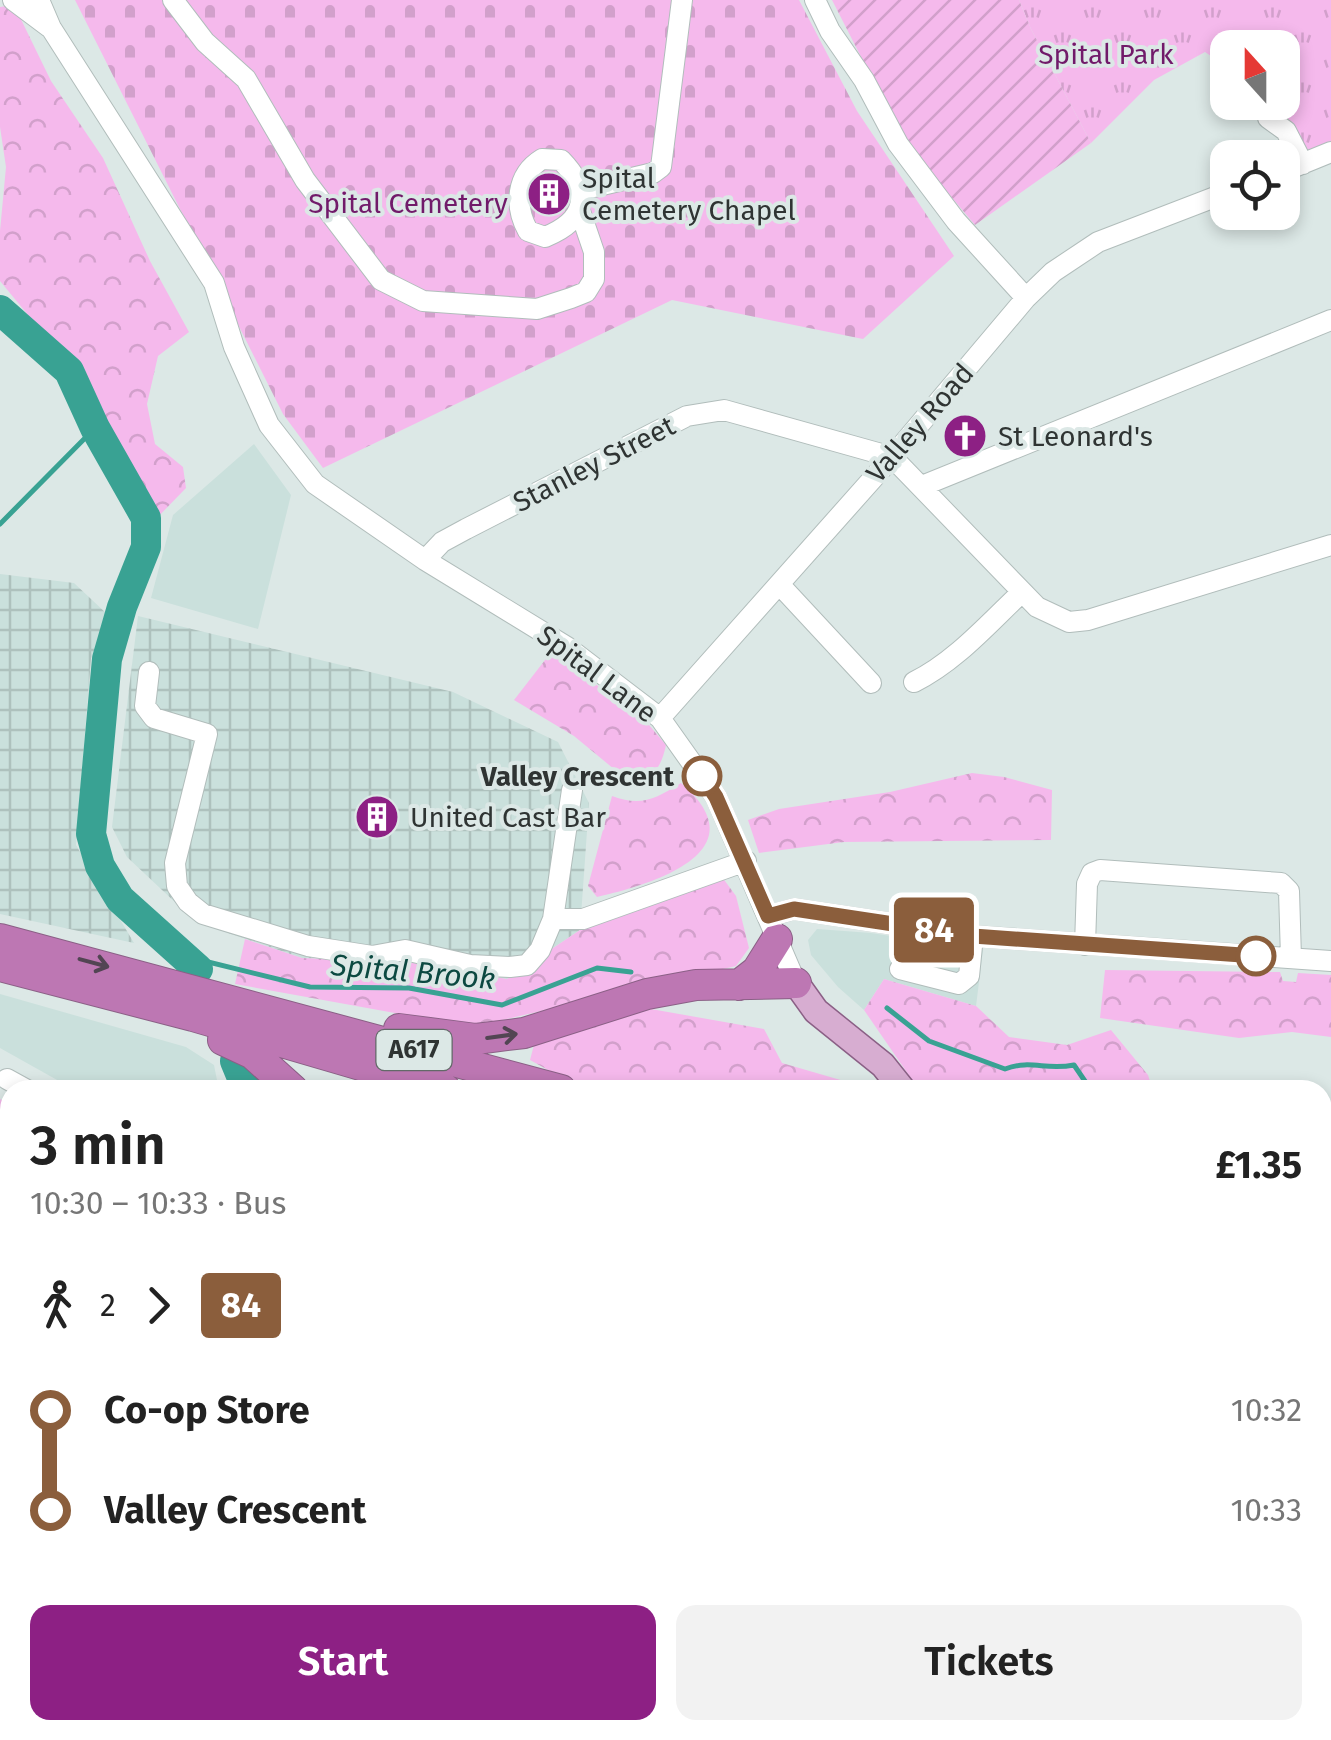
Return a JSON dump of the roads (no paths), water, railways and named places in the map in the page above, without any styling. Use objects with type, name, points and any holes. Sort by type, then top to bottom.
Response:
[{"type":"highway","points":[[738,984],[758,971],[773,927]]},
{"type":"highway","name":"A617","points":[[0,939],[524,1080]]},
{"type":"highway","name":"A617","points":[[0,966],[193,1016],[412,1080]]},
{"type":"highway","points":[[267,1010],[476,1040],[524,1033],[648,994],[696,985],[796,982]]},
{"type":"highway","points":[[193,1016],[220,1039],[253,1054],[282,1080]]},
{"type":"main road","points":[[796,982],[816,1011],[883,1065],[895,1080]]},
{"type":"street","name":"Spital Lane","points":[[13,0],[51,28]]},
{"type":"street","name":"Spital Lane","points":[[39,0],[51,28],[214,283],[234,347],[269,425],[315,484],[424,560],[567,647],[660,718],[716,797],[796,982]]},
{"type":"street","points":[[173,0],[205,42],[246,80],[305,180],[381,280],[423,301],[537,308],[586,292],[594,279],[594,252],[580,200],[662,167],[682,0]]},
{"type":"street","points":[[815,0],[898,144],[956,220],[1026,298]]},
{"type":"street","points":[[1271,120],[1286,131],[1303,164]]},
{"type":"street","points":[[1300,165],[1331,152]]},
{"type":"street","name":"Valley Road","points":[[660,718],[892,457],[1026,298],[1054,272],[1098,242],[1210,199]]},
{"type":"street","points":[[922,486],[1331,320]]},
{"type":"street","name":"Stanley Street","points":[[424,560],[442,542],[687,416],[724,410],[892,457]]},
{"type":"street","points":[[892,457],[1022,592],[1052,616],[1069,622],[1088,620],[1331,545]]},
{"type":"street","points":[[779,584],[872,683]]},
{"type":"street","points":[[914,682],[966,644],[1022,592]]},
{"type":"street","points":[[149,672],[146,706],[154,718],[207,734],[175,864],[176,886],[203,914],[308,946],[372,956],[405,950],[470,965],[527,964],[540,950],[553,920],[572,790]]},
{"type":"street","points":[[553,920],[583,919],[746,861]]},
{"type":"street","points":[[1085,945],[1087,884],[1092,874],[1100,870],[1281,883],[1289,891],[1291,958]]},
{"type":"street","points":[[773,927],[794,909],[973,936],[1331,961]]},
{"type":"street","points":[[900,969],[959,984],[970,976],[973,936]]},
{"type":"waterway","points":[[0,310],[69,371],[95,428],[146,518],[146,547],[107,659],[91,834],[100,866],[120,899],[198,969]]},
{"type":"waterway","points":[[0,524],[95,428]]},
{"type":"waterway","name":"Spital Brook","points":[[188,957],[310,987],[409,988],[502,1005],[597,968],[631,972]]},
{"type":"waterway","name":"Spital Brook","points":[[887,1008],[929,1041],[1005,1069],[1074,1065],[1084,1080]]},
{"type":"waterway","points":[[235,1061],[243,1080]]},
{"type":"place","name":"Spital Cemetery Chapel","points":[[549,194]]},
{"type":"place","name":"St Leonard's","points":[[965,436]]},
{"type":"place","name":"Valley Crescent","points":[[702,776]]},
{"type":"place","name":"United Cast Bar","points":[[377,817]]},
{"type":"park label","name":"Spital Park","points":[[1106,54]]},
{"type":"park label","name":"Spital Cemetery","points":[[408,203]]}]
